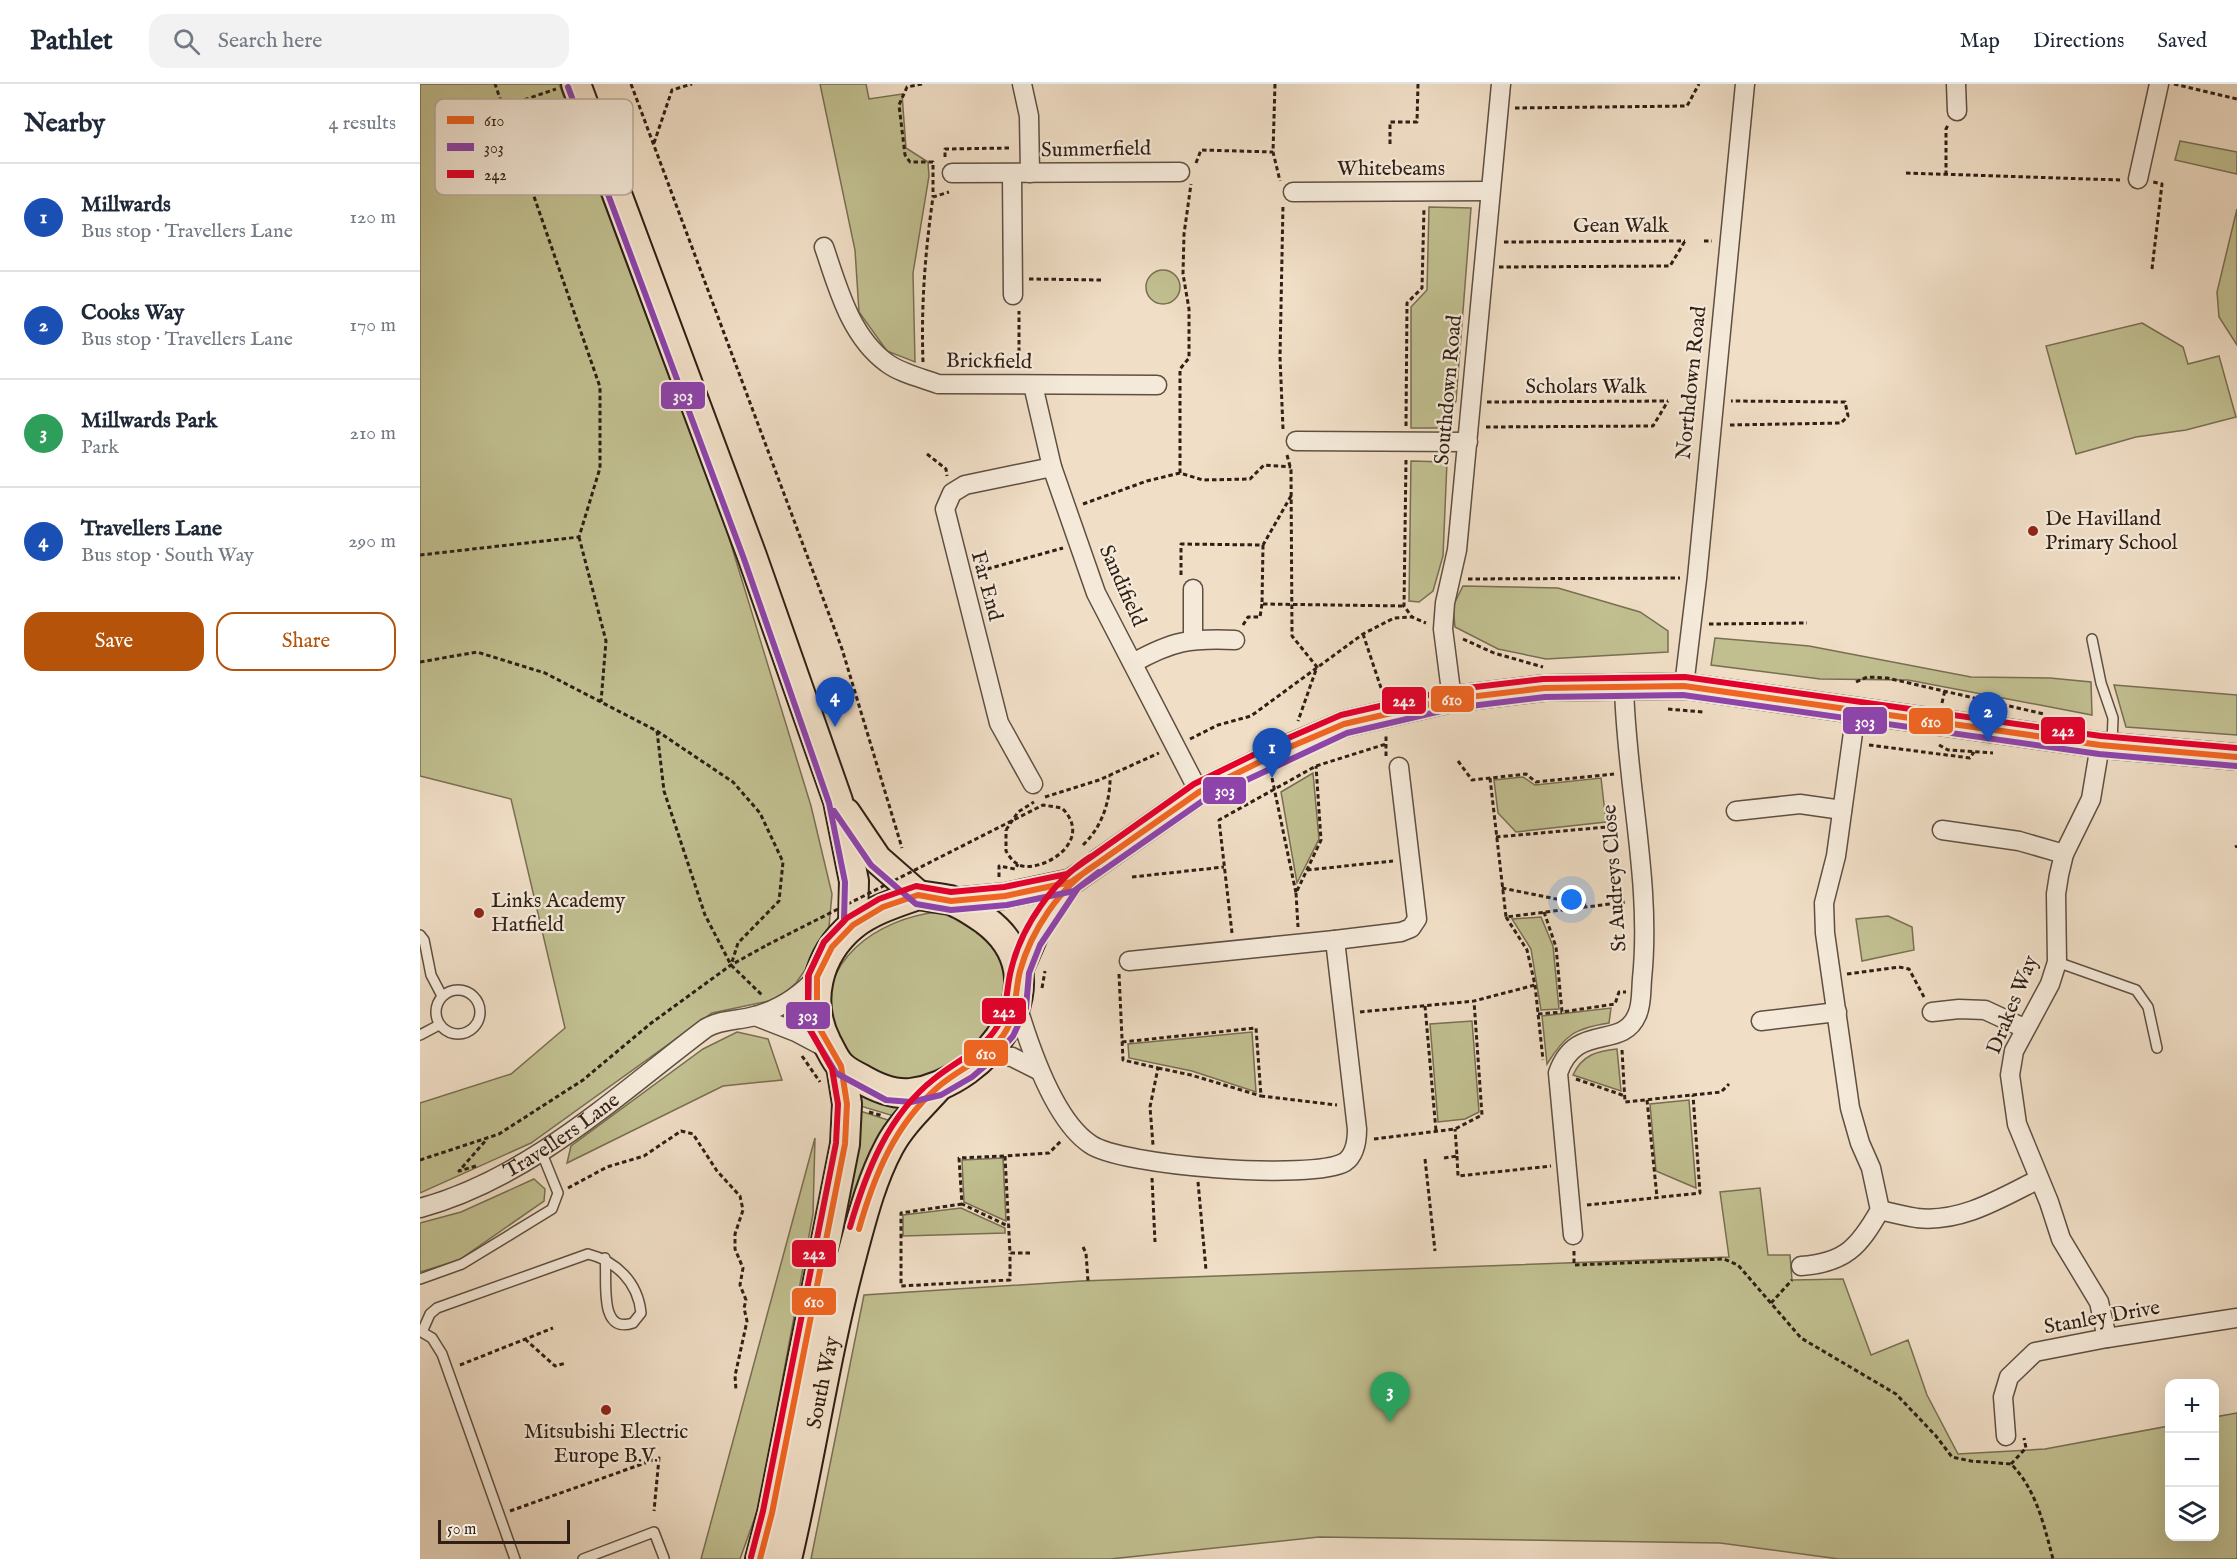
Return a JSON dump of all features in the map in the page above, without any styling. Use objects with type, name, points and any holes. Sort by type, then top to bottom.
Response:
[{"type":"main road","points":[[610,195],[752,556],[838,801],[854,881],[853,925]]},
{"type":"main road","points":[[838,801],[877,859],[924,883],[951,901],[974,912],[997,929],[1011,950],[1020,971],[1017,1005],[1006,1030],[986,1054],[968,1069],[938,1087],[910,1094],[889,1092],[870,1084],[836,1058],[817,1024],[817,977],[832,947],[853,925],[924,883]]},
{"type":"main road","name":"South Way","points":[[769,1558],[844,1144],[847,1104],[836,1058]]},
{"type":"main road","name":"South Way","points":[[769,1558],[803,1491],[838,1307],[864,1208],[890,1145],[900,1129],[938,1087]]},
{"type":"street","points":[[1021,173],[1030,148],[1029,116],[1022,84]]},
{"type":"street","name":"Southdown Road","points":[[1452,699],[1443,629],[1456,550],[1469,435],[1489,191],[1501,84]]},
{"type":"street","name":"Northdown Road","points":[[1684,686],[1697,578],[1745,84]]},
{"type":"street","points":[[1956,84],[1957,111]]},
{"type":"street","points":[[2138,179],[2159,84]]},
{"type":"street","name":"Summerfield","points":[[949,168],[1021,173],[1188,175]]},
{"type":"street","name":"Summerfield","points":[[1013,287],[1021,173]]},
{"type":"street","name":"Whitebeams","points":[[1285,193],[1489,191]]},
{"type":"street","name":"Brickfield","points":[[824,247],[839,292],[855,327],[872,349],[888,364],[923,379],[938,384],[1157,385]]},
{"type":"street","name":"Sandifield","points":[[1026,385],[1096,593],[1199,792]]},
{"type":"street","points":[[1290,442],[1406,442],[1469,435]]},
{"type":"street","points":[[952,493],[965,485],[1052,467]]},
{"type":"street","name":"Far End","points":[[952,493],[945,509],[960,576],[999,723],[1033,784]]},
{"type":"street","points":[[1193,589],[1193,638]]},
{"type":"street","points":[[1133,663],[1157,649],[1193,638],[1234,640]]},
{"type":"street","name":"St Audreys Close","points":[[1621,1033],[1630,1028],[1638,1013],[1644,964],[1643,899],[1624,686]]},
{"type":"street","points":[[1020,971],[1040,925],[1071,882],[1199,792],[1290,747],[1344,724],[1452,699],[1544,688],[1684,686],[2106,745],[2237,757]]},
{"type":"street","points":[[1797,1273],[1822,1265],[1853,1250],[1864,1239],[1880,1210],[1871,1168],[1860,1143],[1850,1108],[1833,976],[1825,933],[1824,903],[1836,856],[1856,711]]},
{"type":"street","name":"Drakes Way","points":[[2106,745],[2091,799],[2064,854],[2056,894],[2057,962],[2050,984],[2024,1028],[2014,1051],[2010,1075],[2012,1103],[2017,1125],[2061,1239],[2098,1302],[2107,1338]]},
{"type":"street","points":[[1129,961],[1335,940],[1401,932],[1411,928],[1417,919],[1399,767]]},
{"type":"street","points":[[1736,811],[1800,804],[1842,810]]},
{"type":"street","points":[[1942,830],[2019,841],[2064,854]]},
{"type":"street","points":[[951,901],[1005,896],[1071,882]]},
{"type":"street","points":[[1017,1005],[1038,1070],[1074,1129],[1090,1145],[1110,1154],[1197,1166],[1276,1172],[1338,1165],[1352,1154],[1357,1140],[1335,940]]},
{"type":"street","name":"Travellers Lane","points":[[420,1208],[475,1187],[541,1151],[597,1113],[719,1020],[755,1016],[790,1002],[802,994],[817,977]]},
{"type":"street","points":[[1932,1012],[1985,1010],[2024,1028]]},
{"type":"street","points":[[1761,1021],[1837,1012]]},
{"type":"street","name":"Travellers Lane","points":[[755,1016],[796,1032],[836,1058]]},
{"type":"street","points":[[1573,1234],[1558,1073],[1563,1059],[1574,1047],[1591,1038],[1621,1033]]},
{"type":"street","points":[[986,1054],[1012,1057],[1038,1070]]},
{"type":"street","points":[[1880,1210],[1917,1218],[1945,1217],[1978,1209],[2039,1179]]},
{"type":"street","name":"Stanley Drive","points":[[2006,1436],[2003,1397],[2009,1377],[2020,1364],[2035,1353],[2107,1338],[2237,1318]]},
{"type":"lane","points":[[2092,639],[2101,683],[2113,718],[2106,745]]},
{"type":"lane","points":[[420,936],[424,940],[431,975],[442,996]]},
{"type":"lane","points":[[2057,962],[2136,990],[2148,1007],[2157,1048]]},
{"type":"lane","points":[[456,990],[464,990],[476,999],[481,1013],[476,1027],[464,1034],[450,1034],[439,1025],[436,1010],[442,996],[456,990]]},
{"type":"lane","points":[[420,1035],[439,1025]]},
{"type":"lane","points":[[420,1279],[462,1264],[552,1209],[558,1192],[541,1151]]},
{"type":"lane","points":[[515,1559],[447,1370],[435,1343],[421,1331],[430,1314],[446,1304],[588,1254],[605,1258],[622,1271],[635,1292],[641,1313],[633,1323],[621,1325],[615,1322],[610,1315],[606,1298],[605,1258]]},
{"type":"lane","points":[[583,1559],[654,1532],[664,1558]]},
{"type":"path","points":[[495,84],[500,99]]},
{"type":"path","points":[[631,84],[842,649],[898,844],[907,856]]},
{"type":"path","points":[[653,143],[672,90],[692,84]]},
{"type":"path","points":[[922,84],[907,87],[899,105],[905,155],[910,162],[933,162],[933,197],[921,299],[923,379]]},
{"type":"path","points":[[1275,84],[1273,152],[1285,193],[1280,357],[1290,442],[1292,636],[1317,667]]},
{"type":"path","points":[[1390,144],[1390,122],[1417,122],[1418,84]]},
{"type":"path","points":[[1498,108],[1687,106],[1700,84]]},
{"type":"path","points":[[2173,84],[2237,99]]},
{"type":"path","points":[[527,99],[567,86]]},
{"type":"path","points":[[1946,175],[1946,129],[1957,111]]},
{"type":"path","points":[[949,168],[945,149],[1030,148]]},
{"type":"path","points":[[1180,472],[1180,369],[1189,358],[1189,309],[1183,274],[1188,175],[1201,150],[1273,152]]},
{"type":"path","points":[[1906,173],[2138,179],[2162,184],[2152,269]]},
{"type":"path","points":[[933,197],[946,192],[957,192]]},
{"type":"path","points":[[1412,617],[1404,606],[1407,303],[1422,288],[1425,192]]},
{"type":"path","points":[[533,195],[600,387],[600,468],[579,537],[606,641],[601,703]]},
{"type":"path","name":"Gean Walk","points":[[1483,267],[1670,266],[1685,241],[1485,242]]},
{"type":"path","points":[[1026,385],[1019,298],[1013,287],[1102,280]]},
{"type":"path","points":[[1710,426],[1841,423],[1848,416],[1845,402],[1713,400]]},
{"type":"path","name":"Scholars Walk","points":[[1469,435],[1653,426],[1668,401],[1472,402]]},
{"type":"path","points":[[927,454],[946,469],[952,493]]},
{"type":"path","points":[[1067,510],[1147,481],[1180,472],[1203,480],[1250,479],[1264,465],[1291,467]]},
{"type":"path","points":[[1234,640],[1248,617],[1260,617],[1263,545],[1292,494]]},
{"type":"path","points":[[420,555],[579,537]]},
{"type":"path","points":[[960,576],[1079,543]]},
{"type":"path","points":[[1193,589],[1181,580],[1181,544],[1263,545]]},
{"type":"path","points":[[1450,580],[1697,578]]},
{"type":"path","points":[[1262,604],[1404,606]]},
{"type":"path","points":[[420,1160],[499,1134],[583,1080],[650,1024],[731,965],[766,945],[1043,806],[1062,808],[1074,826],[1073,838],[1068,847],[1038,864],[1030,867],[1018,864],[1006,851],[1006,830],[1018,812],[1041,798],[1110,774],[1218,725],[1251,716],[1363,634],[1394,618],[1412,617],[1494,653],[1543,666]]},
{"type":"path","points":[[1692,624],[1806,623]]},
{"type":"path","points":[[420,662],[477,652],[545,673],[657,730],[733,782],[760,813],[783,862],[779,901],[738,943],[731,965]]},
{"type":"path","points":[[1290,747],[1317,667]]},
{"type":"path","points":[[1856,682],[1867,677],[1887,678],[2048,715]]},
{"type":"path","points":[[1942,705],[1945,690]]},
{"type":"path","points":[[657,730],[664,791],[705,915],[731,965]]},
{"type":"path","points":[[1234,950],[1219,820],[1277,790],[1316,766],[1386,744]]},
{"type":"path","points":[[1863,744],[1970,758],[1974,752]]},
{"type":"path","points":[[1458,761],[1472,780],[1526,774],[1536,782],[1630,772]]},
{"type":"path","points":[[1296,893],[1321,840],[1316,766]]},
{"type":"path","points":[[1076,852],[1090,839],[1103,816],[1110,792],[1110,774]]},
{"type":"path","points":[[1272,778],[1277,790],[1296,893],[1299,944]]},
{"type":"path","points":[[1490,778],[1506,917],[1527,950],[1535,985],[1544,1070],[1625,1096]]},
{"type":"path","points":[[1496,837],[1635,825]]},
{"type":"path","points":[[1307,870],[1410,859]]},
{"type":"path","points":[[914,861],[924,883]]},
{"type":"path","points":[[1001,883],[998,868],[1004,865],[1015,870],[1018,864]]},
{"type":"path","points":[[1132,877],[1224,867]]},
{"type":"path","points":[[1502,888],[1590,906]]},
{"type":"path","points":[[1506,917],[1643,899]]},
{"type":"path","points":[[1544,912],[1557,947],[1562,1012]]},
{"type":"path","points":[[1129,961],[1118,976],[1123,1060],[1191,1075],[1261,1096],[1329,1106],[1354,1103]]},
{"type":"path","points":[[1833,976],[1899,967],[1909,969],[1932,1012]]},
{"type":"path","points":[[1344,1014],[1474,1001],[1535,985]]},
{"type":"path","points":[[1538,1014],[1615,1004],[1619,992],[1640,993]]},
{"type":"path","points":[[1357,1140],[1455,1129],[1482,1115],[1474,1001]]},
{"type":"path","points":[[1425,1006],[1436,1131]]},
{"type":"path","points":[[1122,1041],[1256,1028],[1261,1096]]},
{"type":"path","points":[[1621,1033],[1625,1102],[1721,1092],[1729,1084]]},
{"type":"path","points":[[1155,1242],[1150,1107],[1158,1068]]},
{"type":"path","points":[[1570,1207],[1700,1193],[1693,1095]]},
{"type":"path","points":[[1647,1100],[1657,1197]]},
{"type":"path","points":[[962,1204],[959,1158],[1048,1153],[1074,1129]]},
{"type":"path","points":[[1455,1129],[1458,1176],[1566,1165]]},
{"type":"path","points":[[558,1192],[608,1167],[645,1156],[681,1131],[693,1134],[717,1171],[740,1196],[743,1210],[735,1233],[735,1249],[742,1268],[740,1285],[746,1300],[744,1308],[747,1321],[735,1376],[736,1390]]},
{"type":"path","points":[[1005,1156],[1010,1227],[1010,1280],[901,1286],[900,1213],[962,1204],[1010,1227]]},
{"type":"path","points":[[1444,1158],[1457,1156]]},
{"type":"path","points":[[1425,1159],[1435,1251]]},
{"type":"path","points":[[1197,1166],[1206,1270]]},
{"type":"path","points":[[1573,1234],[1574,1265],[1724,1259],[1738,1265],[1801,1338],[1896,1394],[1936,1436],[1952,1457],[2011,1464],[2026,1479],[2043,1523],[2053,1559]]},
{"type":"path","points":[[1083,1247],[1086,1253],[1088,1281]]},
{"type":"path","points":[[1010,1253],[1030,1253]]},
{"type":"path","points":[[1771,1303],[1797,1273]]},
{"type":"path","points":[[447,1370],[554,1328]]},
{"type":"path","points":[[525,1340],[555,1366],[566,1363]]},
{"type":"path","points":[[499,1515],[659,1458],[654,1511]]},
{"type":"shaded area","points":[[420,84],[559,84],[565,99],[435,99],[435,195],[601,195],[726,528],[811,806],[832,894],[828,937],[796,983],[778,999],[712,1013],[531,1143],[420,1193],[420,1103],[511,1074],[565,1028],[511,799],[420,776]]},
{"type":"shaded area","points":[[820,84],[866,84],[869,99],[902,94],[906,148],[928,162],[929,176],[913,273],[915,362],[887,351],[859,312],[855,250]]},
{"type":"shaded area","points":[[2180,141],[2237,152],[2237,174],[2175,160]]},
{"type":"shaded area","points":[[1429,207],[1471,208],[1456,401],[1442,428],[1411,428],[1411,307],[1427,290]]},
{"type":"shaded area","points":[[2237,209],[2237,345],[2219,317],[2217,292]]},
{"type":"shaded area","points":[[1163,270],[1175,275],[1180,287],[1175,299],[1163,304],[1151,299],[1146,287],[1151,275]]},
{"type":"shaded area","points":[[2142,323],[2183,347],[2188,364],[2219,356],[2236,417],[2186,430],[2136,437],[2076,454],[2046,346]]},
{"type":"shaded area","points":[[1411,461],[1447,462],[1443,556],[1433,591],[1419,602],[1409,601]]},
{"type":"shaded area","points":[[1463,586],[1558,588],[1640,612],[1668,631],[1668,652],[1546,659],[1498,649],[1455,627],[1453,606]]},
{"type":"shaded area","points":[[1715,638],[1809,646],[1971,677],[2050,678],[2091,682],[2092,715],[1908,680],[1820,679],[1711,665]]},
{"type":"shaded area","points":[[2114,685],[2237,695],[2237,735],[2126,727]]},
{"type":"shaded area","points":[[1313,773],[1319,839],[1297,883],[1281,792]]},
{"type":"shaded area","points":[[1523,777],[1535,785],[1601,778],[1606,822],[1516,832],[1498,813],[1494,780]]},
{"type":"shaded area","points":[[938,912],[960,918],[977,929],[988,941],[1002,966],[1004,992],[996,1018],[979,1042],[957,1061],[931,1074],[903,1079],[877,1073],[853,1060],[835,1036],[829,1006],[832,984],[841,964],[873,934],[894,923]]},
{"type":"shaded area","points":[[1888,916],[1912,927],[1914,950],[1862,961],[1856,919]]},
{"type":"shaded area","points":[[1541,917],[1553,946],[1559,1009],[1541,1010],[1531,949],[1512,919]]},
{"type":"shaded area","points":[[1611,1008],[1609,1023],[1588,1027],[1572,1034],[1547,1064],[1542,1016]]},
{"type":"shaded area","points":[[1472,1021],[1479,1112],[1465,1119],[1438,1122],[1430,1024]]},
{"type":"shaded area","points":[[737,1032],[768,1039],[782,1080],[723,1086],[567,1163],[571,1146],[703,1049]]},
{"type":"shaded area","points":[[1252,1032],[1256,1092],[1192,1071],[1129,1058],[1128,1044]]},
{"type":"shaded area","points":[[1617,1049],[1621,1091],[1573,1075],[1581,1063],[1591,1055]]},
{"type":"shaded area","points":[[857,1093],[870,1099],[906,1105],[897,1117],[857,1105]]},
{"type":"shaded area","points":[[1689,1100],[1696,1188],[1656,1171],[1650,1104]]},
{"type":"shaded area","points":[[857,1110],[894,1122],[838,1259],[838,1224]]},
{"type":"shaded area","points":[[815,1138],[813,1214],[759,1506],[740,1559],[701,1559]]},
{"type":"shaded area","points":[[1003,1158],[1006,1221],[964,1202],[962,1160]]},
{"type":"shaded area","points":[[534,1179],[545,1189],[544,1201],[459,1260],[420,1272],[420,1223],[461,1212]]},
{"type":"shaded area","points":[[1760,1188],[1768,1255],[1790,1255],[1792,1280],[1843,1279],[1871,1355],[1908,1340],[1927,1395],[1958,1454],[2045,1449],[2165,1427],[2165,1541],[2219,1541],[2219,1416],[2237,1413],[2237,1559],[1839,1559],[1720,1543],[1319,1537],[1110,1559],[811,1559],[864,1295],[1081,1281],[1729,1257],[1720,1192]]},
{"type":"shaded area","points":[[961,1208],[1005,1228],[1005,1233],[903,1236],[903,1215]]},
{"type":"transit line","name":"303","points":[[568,87],[572,99]]},
{"type":"transit line","name":"303","points":[[608,195],[744,559],[829,803],[845,882],[844,921],[824,942],[809,974],[808,1027],[836,1073],[886,1100],[911,1102],[941,1095],[972,1077],[992,1060],[1013,1036],[1026,1008],[1029,973],[1040,945],[1078,888],[1204,800],[1347,733],[1454,708],[1545,697],[1683,695],[2099,754],[2236,766]]},
{"type":"transit line","name":"242","points":[[751,1557],[763,1511],[836,1143],[838,1104],[832,1069],[808,1026],[808,976],[824,942],[847,918],[879,899],[916,886],[951,892],[1004,887],[1067,874],[1194,784],[1341,715],[1450,690],[1543,679],[1685,677],[2101,736],[2237,748]]},
{"type":"transit line","name":"610","points":[[760,1559],[772,1513],[845,1144],[847,1104],[841,1066],[817,1024],[817,977],[832,947],[853,925],[883,907],[918,895],[951,901],[1005,896],[1071,882],[1199,792],[1290,747],[1344,724],[1452,699],[1544,688],[1684,686],[2100,745],[2237,757]]},
{"type":"transit line","name":"303","points":[[834,811],[871,865],[916,904],[951,910],[1007,905],[1074,891],[1099,872]]},
{"type":"transit line","name":"242","points":[[850,1227],[871,1165],[891,1127],[918,1093],[984,1043],[997,1027],[1003,1014],[1009,977],[1022,938],[1040,906],[1051,892],[1076,867],[1090,857]]},
{"type":"transit line","name":"610","points":[[859,1229],[879,1171],[898,1134],[910,1117],[938,1087],[985,1054],[1001,1039],[1013,1015],[1020,971],[1039,926],[1048,911],[1070,885],[1095,865]]},
{"type":"place","name":"De Havilland Primary School","points":[[2033,531]]},
{"type":"place","name":"Travellers Lane","points":[[835,727]]},
{"type":"place","name":"Cooks Way","points":[[1988,742]]},
{"type":"place","name":"Millwards","points":[[1272,778]]},
{"type":"place","name":"Links Academy Hatfield","points":[[479,913]]},
{"type":"place","name":"Mitsubishi Electric Europe B.V.","points":[[606,1410]]},
{"type":"place","name":"Millwards Park","points":[[1390,1422]]}]
